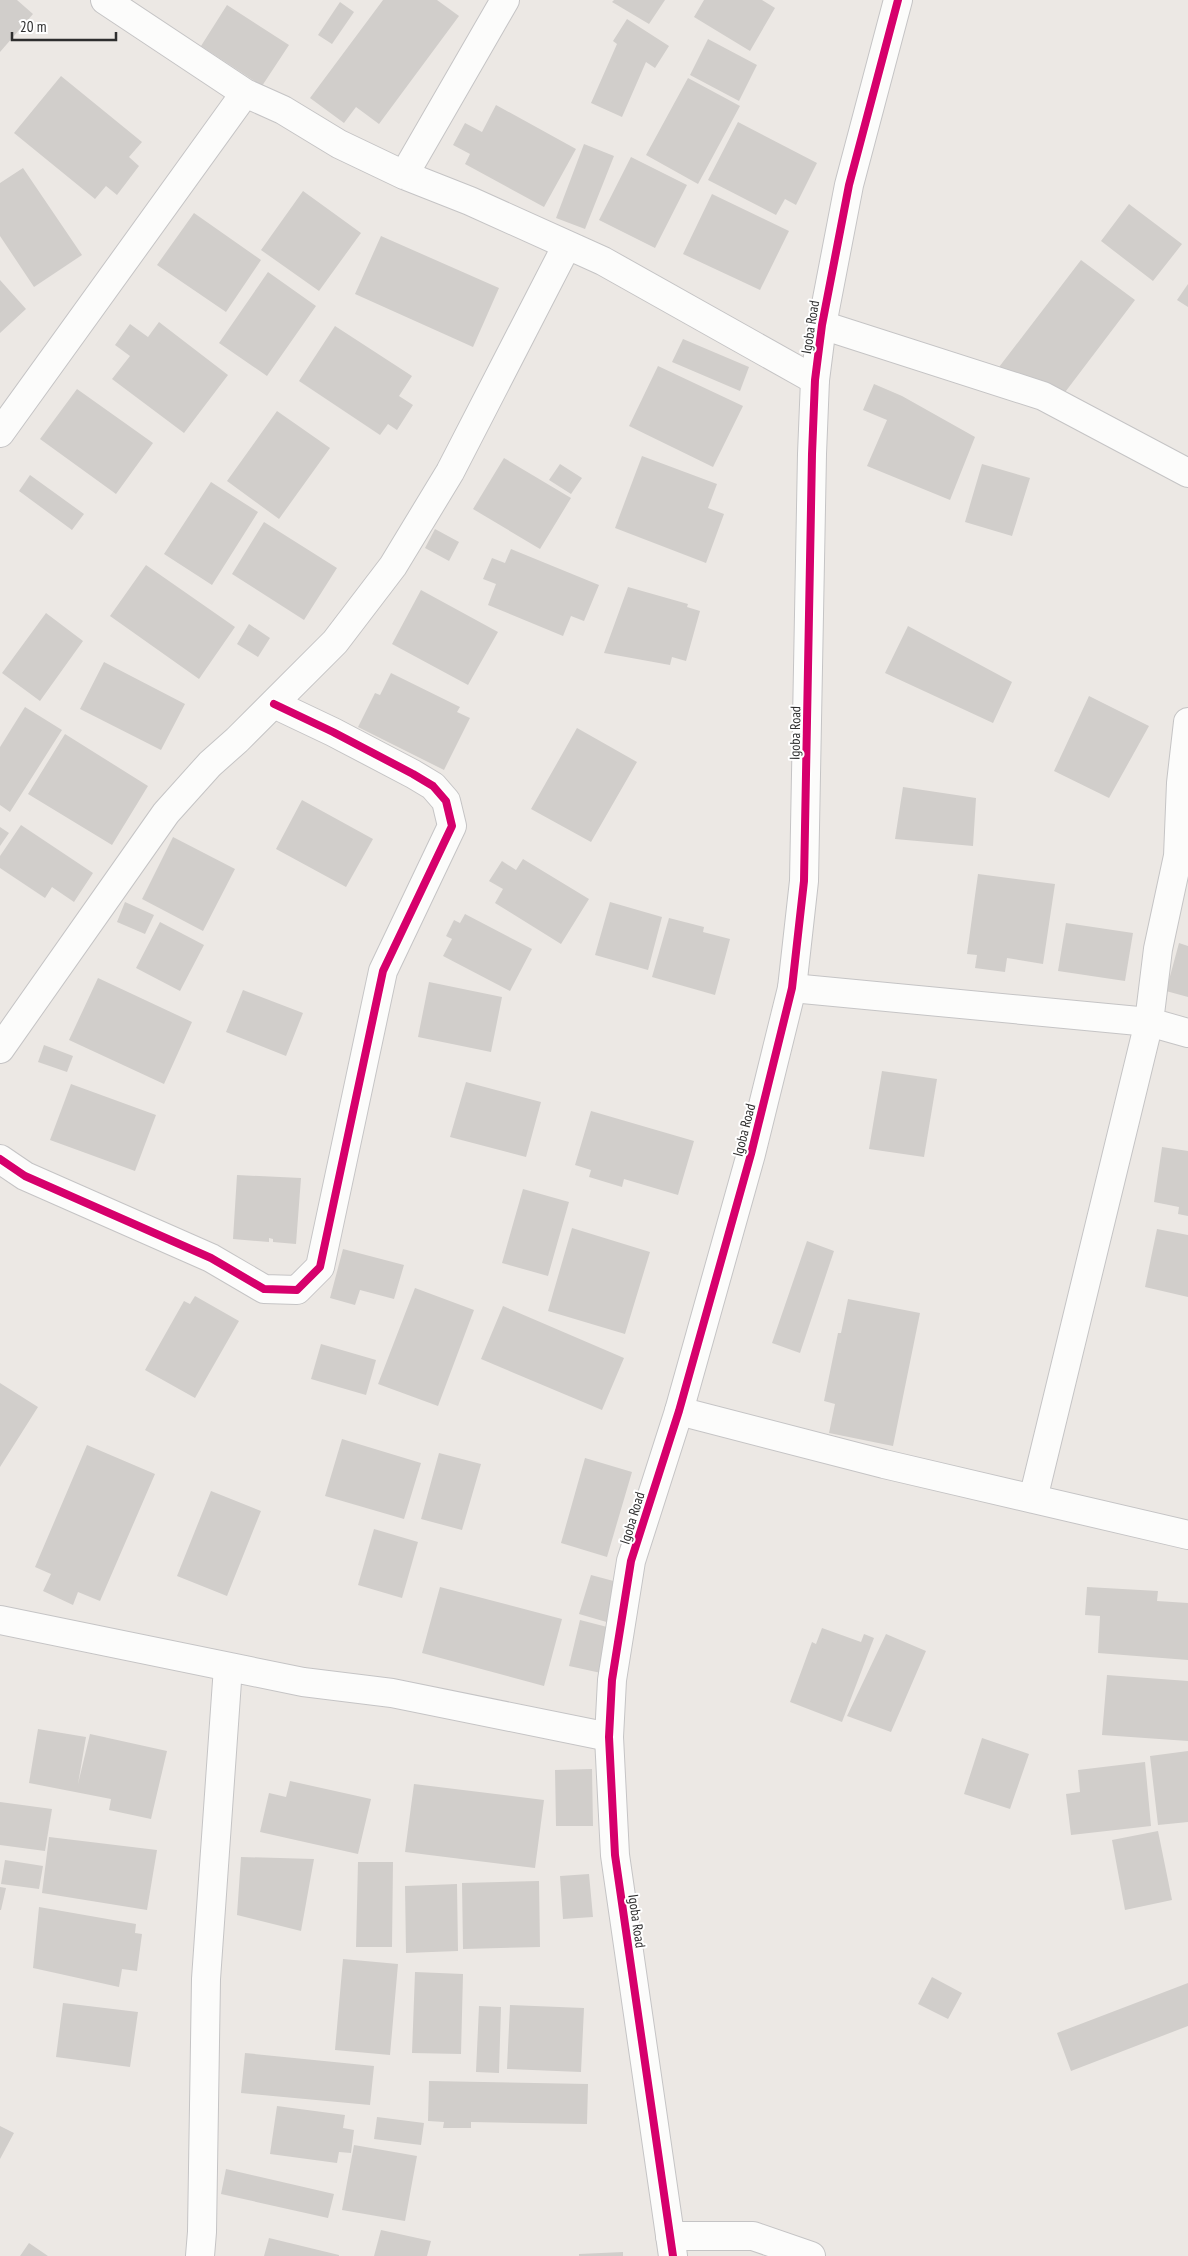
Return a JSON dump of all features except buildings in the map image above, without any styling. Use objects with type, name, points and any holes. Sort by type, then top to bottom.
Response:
[{"type":"street","points":[[104,0],[245,93],[283,110],[339,144],[404,175],[470,201],[603,261],[815,380]]},
{"type":"street","points":[[404,175],[505,0]]},
{"type":"street","name":"Igoba Road","points":[[672,2246],[615,1855],[609,1737],[612,1680],[631,1561],[678,1411],[752,1154],[792,988],[804,881],[811,464],[815,380],[822,325],[849,185],[898,0]]},
{"type":"street","points":[[0,433],[245,93]]},
{"type":"street","points":[[0,1049],[166,813],[210,764],[274,704],[334,642],[393,566],[450,472],[567,245]]},
{"type":"street","points":[[822,325],[1043,396],[1188,473]]},
{"type":"street","points":[[0,1159],[25,1176],[211,1258],[264,1288],[298,1290],[320,1267],[383,970],[452,826],[446,801],[433,786],[333,732],[274,704]]},
{"type":"street","points":[[1033,1499],[1148,1022],[1158,949],[1178,856],[1181,783],[1188,722]]},
{"type":"street","points":[[792,988],[1148,1022],[1188,1033]]},
{"type":"street","points":[[678,1411],[884,1464],[1188,1534]]},
{"type":"street","points":[[0,1620],[84,1635],[303,1682],[392,1693],[609,1737]]},
{"type":"street","points":[[200,2256],[206,1979],[228,1667]]},
{"type":"street","points":[[672,2246],[753,2236],[811,2256]]},
{"type":"cycle path","points":[[673,2256],[615,1855],[609,1737],[612,1680],[631,1561],[679,1411],[751,1154],[792,988],[804,881],[815,380],[822,325],[849,185],[898,0]]},
{"type":"cycle path","points":[[0,1159],[25,1176],[211,1258],[264,1289],[297,1290],[320,1267],[383,971],[452,826],[446,801],[433,786],[333,732],[274,704]]}]
